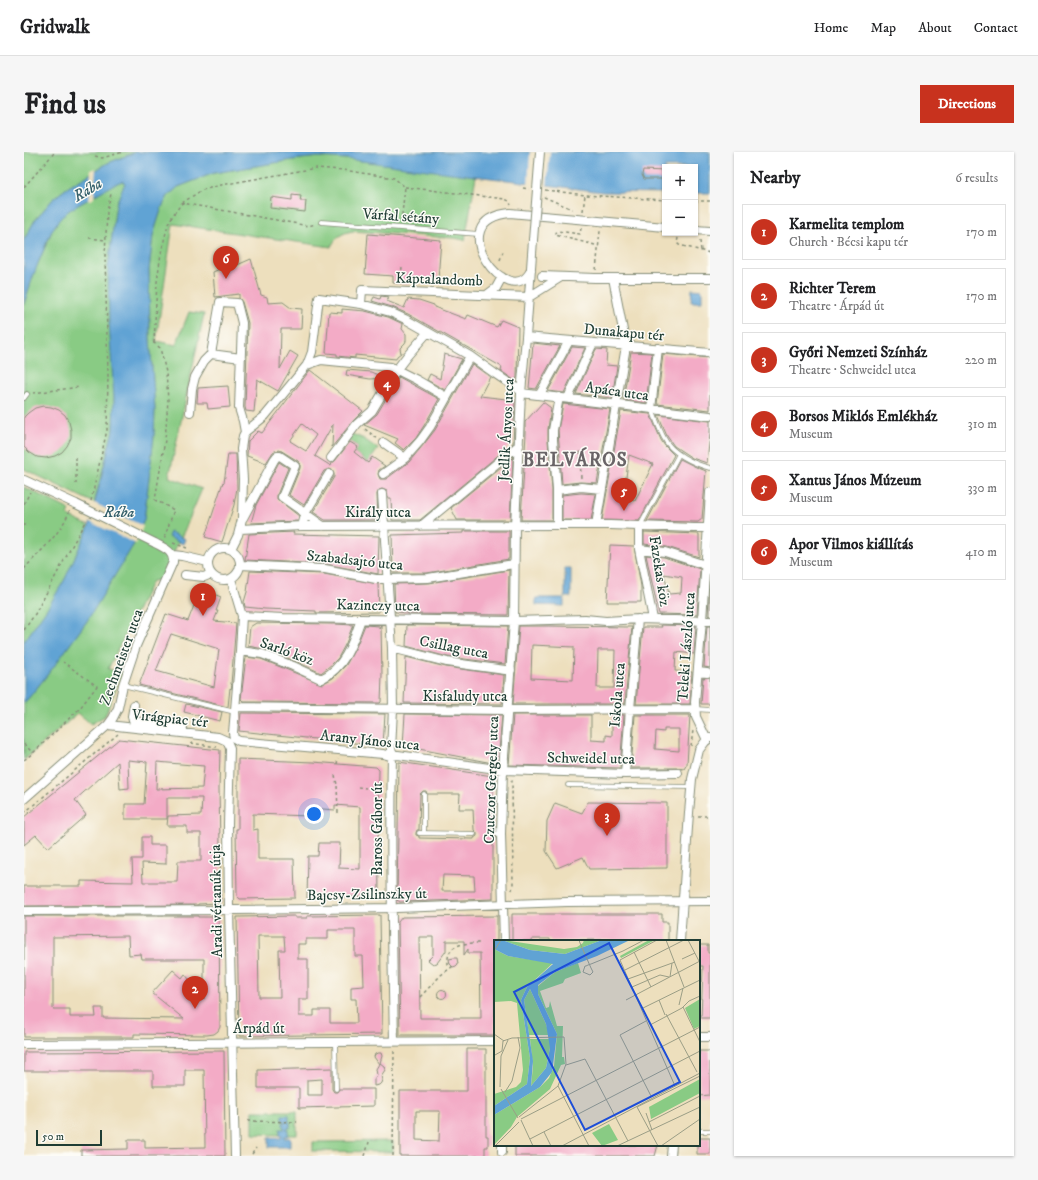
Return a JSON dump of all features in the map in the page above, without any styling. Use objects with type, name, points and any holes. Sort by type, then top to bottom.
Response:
[{"type":"street","name":"Jedlik Ányos utca","points":[[514,621],[514,564],[521,392],[530,297],[540,152]]},
{"type":"street","points":[[532,269],[528,276],[522,281],[514,282],[502,277],[492,269],[481,251],[479,239],[479,234],[482,227],[490,219],[498,215],[510,213],[662,227]]},
{"type":"street","points":[[698,230],[710,231]]},
{"type":"street","points":[[542,276],[595,278],[710,278]]},
{"type":"street","points":[[488,294],[496,288],[502,277]]},
{"type":"street","points":[[524,290],[530,297],[562,277]]},
{"type":"street","points":[[596,525],[626,346],[613,278]]},
{"type":"street","name":"Káptalandomb","points":[[361,304],[362,290],[488,294],[530,297]]},
{"type":"street","points":[[231,549],[240,530],[242,519],[242,436],[265,416],[306,365],[312,352],[319,298],[361,304],[390,312],[470,356],[521,392]]},
{"type":"street","points":[[190,412],[195,376],[204,361],[211,354],[220,302],[237,303],[242,323],[239,408],[245,432]]},
{"type":"street","points":[[331,458],[357,424],[372,412],[397,369],[428,332]]},
{"type":"street","name":"Dunakapu tér","points":[[526,337],[710,353]]},
{"type":"street","points":[[540,394],[569,341]]},
{"type":"street","points":[[568,398],[593,343]]},
{"type":"street","points":[[651,409],[658,348]]},
{"type":"street","points":[[211,354],[241,358]]},
{"type":"street","points":[[383,474],[405,458],[420,442],[470,356]]},
{"type":"street","points":[[306,365],[321,360],[391,367],[446,397]]},
{"type":"street","name":"Apáca utca","points":[[521,392],[710,416]]},
{"type":"street","points":[[558,525],[553,430],[559,397]]},
{"type":"street","points":[[384,443],[405,458]]},
{"type":"street","points":[[421,526],[519,445]]},
{"type":"street","points":[[242,519],[277,456],[280,456],[295,466],[282,497],[323,526]]},
{"type":"street","points":[[302,526],[305,514],[329,474]]},
{"type":"street","points":[[24,480],[158,540],[173,555],[208,556],[218,548],[223,547],[231,549],[240,560],[237,573],[231,579],[220,580],[211,574],[208,569],[208,556]]},
{"type":"street","points":[[557,490],[581,487],[602,489]]},
{"type":"street","name":"Teleki László utca","points":[[680,940],[691,787],[701,746],[709,739],[698,720],[695,709],[698,672],[706,621],[710,492]]},
{"type":"street","name":"Baross Gábor út","points":[[382,494],[392,648],[393,709],[391,750],[393,753],[391,908],[394,1041]]},
{"type":"street","name":"Király utca","points":[[240,530],[302,526],[596,525],[709,528]]},
{"type":"street","name":"Fazekas köz","points":[[640,527],[639,549],[653,620]]},
{"type":"street","points":[[639,549],[664,552],[707,561]]},
{"type":"street","name":"Zechmeister utca","points":[[24,799],[108,725],[115,714],[136,646],[165,583],[173,562],[173,555]]},
{"type":"street","name":"Szabadsajtó utca","points":[[240,565],[325,569],[387,579],[428,578],[514,564]]},
{"type":"street","points":[[185,575],[204,577],[211,574]]},
{"type":"street","name":"Aradi vértanúk útja","points":[[231,579],[242,616],[235,710],[230,741],[231,752],[228,824],[235,1156]]},
{"type":"street","name":"Kazinczy utca","points":[[242,616],[390,620],[514,621],[585,619],[606,621],[638,619],[706,621]]},
{"type":"street","name":"Sarló köz","points":[[240,651],[262,654],[321,679],[339,665],[350,648],[361,619]]},
{"type":"street","name":"Iskola utca","points":[[625,774],[638,619]]},
{"type":"street","name":"Czuczor Gergely utca","points":[[504,940],[503,904],[497,834],[514,621]]},
{"type":"street","name":"Csillag utca","points":[[392,648],[447,662],[511,670]]},
{"type":"street","points":[[698,672],[707,673]]},
{"type":"street","points":[[134,705],[132,718],[134,721],[230,741]]},
{"type":"street","name":"Kisfaludy utca","points":[[235,710],[393,709],[603,712],[630,709],[695,709]]},
{"type":"street","name":"Virágpiac tér","points":[[108,725],[218,737],[230,741]]},
{"type":"street","name":"Arany János utca","points":[[230,741],[392,755],[503,770]]},
{"type":"street","name":"Schweidel utca","points":[[503,770],[625,774],[678,773]]},
{"type":"street","name":"Bajcsy-Zsilinszky út","points":[[24,911],[391,908],[605,901],[710,901]]},
{"type":"street","name":"Árpád út","points":[[24,1044],[494,1040]]},
{"type":"street","points":[[671,1156],[672,1146]]},
{"type":"lane","name":"Várfal sétány","points":[[321,222],[479,234]]},
{"type":"lane","points":[[651,409],[664,440],[679,454],[693,462],[710,468]]},
{"type":"lane","points":[[640,527],[679,454]]},
{"type":"lane","points":[[123,685],[235,710]]},
{"type":"lane","points":[[695,709],[710,710]]},
{"type":"lane","name":"Schweidel utca","points":[[568,785],[691,787]]},
{"type":"lane","points":[[424,794],[424,833]]},
{"type":"lane","points":[[419,832],[474,834]]},
{"type":"lane","points":[[335,1042],[336,1089]]},
{"type":"path","points":[[24,187],[55,152]]},
{"type":"path","points":[[95,156],[102,158],[123,152]]},
{"type":"path","points":[[158,540],[164,539],[174,510],[155,500],[165,440],[168,400],[165,366],[160,348],[154,343],[157,282],[161,253],[168,224],[182,203],[202,190],[221,185],[316,168],[344,170],[394,178],[405,187],[505,199],[510,202],[511,207]]},
{"type":"path","points":[[400,228],[405,187]]},
{"type":"path","points":[[539,190],[585,195],[662,200]]},
{"type":"path","points":[[92,501],[107,430],[108,374],[105,256],[107,211],[111,194]]},
{"type":"path","points":[[584,206],[585,195]]},
{"type":"path","points":[[543,197],[576,211]]},
{"type":"path","points":[[698,201],[710,201]]},
{"type":"path","points":[[182,203],[309,226],[321,222]]},
{"type":"path","points":[[582,224],[580,234],[557,231],[555,235],[599,246]]},
{"type":"path","points":[[595,278],[600,231]]},
{"type":"path","points":[[89,238],[106,240]]},
{"type":"path","points":[[678,238],[678,245],[710,253]]},
{"type":"path","points":[[700,240],[701,251]]},
{"type":"path","points":[[500,260],[504,249]]},
{"type":"path","points":[[400,292],[402,265]]},
{"type":"path","points":[[26,396],[80,386]]},
{"type":"path","points":[[357,424],[384,443]]},
{"type":"path","points":[[580,451],[581,487]]},
{"type":"path","points":[[76,456],[76,484]]},
{"type":"path","points":[[24,504],[31,491]]},
{"type":"path","points":[[24,568],[59,531],[68,516]]},
{"type":"path","points":[[24,630],[35,614],[86,520]]},
{"type":"path","points":[[170,542],[189,548]]},
{"type":"path","points":[[24,760],[80,708],[97,686],[63,662]]},
{"type":"path","points":[[24,813],[118,734]]},
{"type":"path","points":[[186,743],[230,741]]},
{"type":"path","points":[[24,744],[33,753]]},
{"type":"path","points":[[503,770],[512,781],[513,885],[511,891]]},
{"type":"path","points":[[335,775],[338,785],[338,813]]},
{"type":"path","points":[[358,788],[366,788]]},
{"type":"path","points":[[688,816],[710,816]]},
{"type":"path","points":[[420,997],[441,975],[452,967],[448,964],[447,958],[456,945],[465,943],[479,943]]},
{"type":"path","points":[[393,1156],[394,1041]]},
{"type":"path","points":[[248,1121],[297,1122]]},
{"type":"path","points":[[364,1156],[369,1142]]},
{"type":"path","points":[[252,1154],[256,1148]]},
{"type":"green space","points":[[24,152],[136,152],[108,163],[67,188],[54,198],[35,220],[24,240]]},
{"type":"green space","points":[[318,157],[347,159],[476,176],[465,240],[353,231],[339,236],[331,247],[173,224],[156,341],[176,345],[189,312],[204,314],[169,477],[202,489],[185,529],[160,580],[152,581],[108,669],[122,672],[105,716],[91,724],[78,713],[24,760],[24,703],[52,669],[87,621],[134,544],[144,520],[154,436],[155,409],[150,339],[149,270],[153,235],[162,207],[168,196],[178,187],[214,173]]},
{"type":"green space","points":[[122,181],[126,183],[116,204],[108,268],[114,398],[113,430],[94,503],[24,469],[24,304],[34,273],[53,229],[60,218],[109,186]]},
{"type":"green space","points":[[352,434],[364,439],[378,449],[368,463],[354,452],[358,447],[347,440]]},
{"type":"green space","points":[[24,487],[70,510],[68,516],[89,526],[65,579],[24,642]]},
{"type":"green space","points":[[253,1111],[297,1111],[297,1135],[288,1135],[287,1128],[290,1127],[290,1123],[287,1122],[282,1115],[282,1120],[286,1121],[285,1130],[280,1130],[280,1135],[253,1134]]},
{"type":"green space","points":[[393,1141],[393,1152],[313,1151],[313,1142]]},
{"type":"water","name":"Rába","points":[[136,152],[710,152],[710,193],[698,193],[698,164],[662,164],[662,193],[603,192],[347,159],[318,157],[214,173],[178,187],[168,196],[162,207],[153,235],[149,270],[150,339],[155,409],[154,436],[144,520],[134,544],[87,621],[52,669],[24,703],[24,642],[65,579],[89,526],[113,430],[114,398],[109,323],[108,268],[116,204],[125,183],[122,181],[108,187],[72,208],[57,222],[47,241],[24,304],[24,240],[35,220],[54,198],[67,188],[108,163]]},
{"type":"water","points":[[692,289],[702,290],[702,302],[691,302]]},
{"type":"water","points":[[170,532],[185,539],[183,544],[168,537]]},
{"type":"water","points":[[565,568],[571,568],[571,597],[565,597]]},
{"type":"water","points":[[536,598],[564,598],[564,606],[536,605]]},
{"type":"water","points":[[282,1115],[289,1115],[289,1121],[287,1122],[290,1122],[290,1128],[287,1128],[288,1136],[285,1136],[284,1138],[290,1138],[290,1147],[269,1147],[269,1138],[281,1138],[282,1136],[280,1136],[280,1129],[285,1129],[283,1127],[283,1122],[286,1121],[282,1120]]},
{"type":"pier","points":[[530,152],[550,152],[547,187],[528,185]]},
{"type":"pier","points":[[96,168],[94,198],[89,201],[91,170]]},
{"type":"pier","points":[[92,502],[143,526],[136,544],[88,521]]},
{"type":"building","points":[[643,170],[662,171],[662,179],[644,179],[642,175]]},
{"type":"building","points":[[292,195],[301,196],[300,201],[306,201],[305,212],[270,208],[271,197],[292,200]]},
{"type":"building","points":[[368,234],[441,240],[438,280],[409,278],[409,284],[393,283],[393,276],[365,274]]},
{"type":"building","points":[[251,259],[261,295],[267,297],[268,303],[283,302],[291,308],[302,309],[301,329],[281,329],[280,369],[290,351],[298,356],[278,391],[257,379],[254,412],[246,411],[245,407],[248,323],[242,302],[239,298],[239,294],[215,297],[213,272],[233,263],[235,266]]},
{"type":"building","points":[[381,296],[389,297],[387,301],[404,308],[408,299],[419,300],[466,319],[468,315],[497,327],[501,320],[518,327],[517,378],[514,380],[501,371],[502,367],[408,314],[372,301],[374,297],[380,299]]},
{"type":"building","points":[[342,309],[365,311],[388,317],[403,324],[402,329],[406,334],[406,341],[400,348],[401,353],[396,359],[355,355],[355,358],[326,353],[329,312],[342,313]]},
{"type":"building","points":[[533,343],[560,346],[536,389],[529,388]]},
{"type":"building","points":[[572,347],[585,348],[564,393],[548,391]]},
{"type":"building","points":[[596,349],[607,350],[606,365],[617,366],[612,398],[576,394]]},
{"type":"building","points":[[631,352],[652,353],[646,403],[623,400]]},
{"type":"building","points":[[444,354],[462,359],[445,390],[427,380],[430,374],[440,379]]},
{"type":"building","points":[[663,354],[710,358],[710,410],[657,404]]},
{"type":"building","points":[[472,364],[490,377],[480,396],[515,400],[513,443],[420,520],[392,520],[391,498],[388,498],[387,491],[382,489],[379,490],[377,494],[378,520],[325,520],[313,512],[334,477],[332,470],[329,469],[324,471],[304,505],[289,495],[300,468],[298,461],[280,450],[273,452],[266,463],[247,456],[248,441],[258,431],[262,433],[310,370],[363,411],[332,447],[333,424],[315,456],[331,466],[350,442],[358,447],[354,452],[368,463],[372,457],[385,466],[379,470],[378,474],[380,479],[386,479],[409,462],[435,430]],"holes":[[[302,424],[316,435],[306,451],[290,441]]]},
{"type":"building","points":[[347,370],[371,372],[384,378],[370,379],[346,375]]},
{"type":"building","points":[[399,377],[439,399],[416,438],[404,450],[395,443],[398,439],[364,425],[377,414]]},
{"type":"building","points":[[228,386],[230,407],[208,409],[207,403],[197,403],[198,388]]},
{"type":"building","points":[[543,402],[551,408],[548,440],[552,490],[552,520],[521,520],[526,433],[525,434],[525,422]]},
{"type":"building","points":[[563,404],[610,409],[597,483],[580,482],[562,484],[558,430]]},
{"type":"building","points":[[43,406],[59,410],[65,415],[71,430],[71,438],[62,452],[55,456],[46,458],[37,457],[24,447],[24,417],[35,408]]},
{"type":"building","points":[[621,411],[650,414],[661,440],[674,455],[639,521],[602,520]],"holes":[[[629,455],[653,464],[635,501],[623,499]]]},
{"type":"building","points":[[658,415],[710,421],[707,463],[692,458],[674,446],[667,436]]},
{"type":"building","points":[[228,454],[236,454],[237,488],[234,505],[222,542],[205,537],[223,482],[224,483]]},
{"type":"building","points":[[512,458],[510,520],[457,520],[451,508]]},
{"type":"building","points":[[680,459],[706,471],[702,519],[698,522],[647,521]]},
{"type":"building","points":[[279,462],[288,468],[277,495],[277,499],[299,516],[298,521],[251,523],[256,505]]},
{"type":"building","points":[[581,493],[596,494],[591,520],[562,520],[562,495]]},
{"type":"building","points":[[463,531],[509,531],[509,559],[427,573],[393,573],[392,535],[463,533]]},
{"type":"building","points":[[294,532],[293,534],[379,536],[378,574],[325,564],[245,560],[249,534]]},
{"type":"building","points":[[644,532],[699,534],[699,557],[667,547],[644,544]]},
{"type":"building","points":[[610,545],[634,546],[641,586],[641,602],[607,602]]},
{"type":"building","points":[[646,555],[664,557],[700,569],[697,615],[659,614]],"holes":[[[664,574],[682,577],[681,593],[669,594]]]},
{"type":"building","points":[[509,570],[508,615],[408,614],[395,612],[394,584],[429,583]]},
{"type":"building","points":[[250,571],[324,574],[378,584],[379,612],[316,613],[316,611],[245,607],[244,602]]},
{"type":"building","points":[[710,581],[710,616],[708,615]]},
{"type":"building","points":[[204,590],[221,597],[214,621],[236,623],[232,685],[231,689],[230,688],[228,707],[139,685],[166,614],[188,621],[195,603],[198,604]],"holes":[[[171,634],[219,649],[214,687],[156,671]]]},
{"type":"building","points":[[256,623],[353,625],[338,658],[321,673],[264,649],[248,646],[250,627]]},
{"type":"building","points":[[365,625],[379,626],[379,629],[381,626],[382,675],[380,703],[244,702],[241,699],[246,657],[261,659],[322,684],[333,678],[346,665],[356,647]]},
{"type":"building","points":[[407,625],[508,626],[505,664],[448,657],[406,646]]},
{"type":"building","points":[[661,625],[696,626],[694,654],[676,652],[675,671],[692,672],[690,704],[636,704],[643,627],[662,627]]},
{"type":"building","points":[[519,626],[632,627],[625,704],[513,704]],"holes":[[[532,645],[574,647],[573,680],[531,678]],[[598,650],[615,650],[614,688],[597,688]]]},
{"type":"building","points":[[707,626],[710,626],[710,668],[704,667]]},
{"type":"building","points":[[406,657],[446,667],[504,675],[502,704],[404,703]]},
{"type":"building","points":[[710,677],[710,704],[701,704],[703,678]]},
{"type":"building","points":[[186,704],[222,712],[220,721],[184,712]]},
{"type":"building","points":[[241,713],[385,714],[383,746],[239,731]]},
{"type":"building","points":[[405,714],[502,715],[498,764],[403,746]]},
{"type":"building","points":[[513,715],[591,715],[591,740],[606,741],[606,735],[612,736],[612,715],[624,715],[620,768],[509,765]]},
{"type":"building","points":[[635,715],[690,715],[687,764],[684,769],[631,768]],"holes":[[[664,729],[679,729],[679,751],[655,749],[656,731],[664,732]]]},
{"type":"building","points":[[119,739],[220,750],[219,788],[221,903],[198,905],[24,906],[24,886],[81,886],[81,881],[133,882],[132,859],[142,859],[142,837],[150,837],[150,845],[166,845],[166,864],[142,863],[143,882],[177,882],[178,861],[201,861],[201,833],[187,833],[187,826],[167,826],[168,816],[201,815],[202,798],[167,798],[167,819],[125,819],[125,804],[144,804],[147,762],[128,760],[129,788],[120,789],[118,762],[75,800],[86,815],[48,848],[36,835],[24,845],[24,817]],"holes":[[[157,762],[204,766],[202,788],[156,789]]]},
{"type":"building","points":[[238,759],[313,762],[376,767],[379,770],[379,896],[307,898],[308,856],[318,856],[319,843],[340,843],[339,868],[360,869],[360,807],[335,805],[335,810],[311,808],[310,816],[253,814],[253,830],[258,829],[258,859],[294,859],[295,898],[240,899],[237,896],[236,829],[238,829]]},
{"type":"building","points":[[399,762],[493,776],[493,831],[490,832],[490,834],[493,837],[493,899],[400,902],[397,900]],"holes":[[[423,791],[426,791],[427,794],[460,794],[459,809],[473,809],[474,830],[477,833],[477,836],[474,839],[419,838],[416,833],[417,830],[419,830],[420,794]],[[443,875],[474,876],[475,891],[442,891]]]},
{"type":"building","points":[[588,802],[667,803],[667,868],[589,869],[583,857],[557,868],[546,851],[547,821],[555,803],[582,813]]},
{"type":"building","points":[[512,914],[662,914],[662,922],[668,922],[668,940],[512,940]]},
{"type":"building","points":[[380,915],[382,1034],[239,1036],[237,917],[295,916],[295,918],[307,918],[307,916]],"holes":[[[328,930],[355,930],[355,956],[363,956],[364,986],[351,987],[351,999],[356,999],[357,1023],[330,1023],[330,1010],[314,1010],[314,1016],[299,1016],[299,999],[308,999],[308,959],[298,959],[298,944],[306,944],[306,939],[328,939]],[[258,936],[284,936],[285,950],[279,950],[280,997],[259,997]]]},
{"type":"building","points":[[24,916],[219,917],[220,1027],[214,1034],[134,1034],[134,1037],[24,1037]],"holes":[[[128,936],[129,955],[141,954],[142,959],[204,959],[204,999],[185,974],[182,978],[173,970],[152,993],[184,1019],[103,1018],[103,1008],[95,1008],[96,1017],[70,1017],[70,1009],[53,1009],[53,937]]]},
{"type":"building","points":[[497,916],[497,940],[494,940],[494,1035],[400,1035],[398,922],[402,917]],"holes":[[[419,937],[433,937],[433,955],[428,960],[433,964],[437,963],[446,951],[446,941],[464,941],[464,955],[468,949],[468,953],[480,953],[481,1018],[420,1018]]]},
{"type":"building","points":[[700,945],[708,945],[708,953],[710,953],[710,1018],[701,1018],[703,966],[700,966]]},
{"type":"building","points":[[457,958],[458,964],[453,967],[450,964],[449,959]]},
{"type":"building","points":[[440,990],[444,990],[446,994],[444,998],[440,998],[438,996],[438,992]]},
{"type":"building","points":[[467,1049],[486,1049],[486,1136],[488,1136],[488,1147],[485,1147],[485,1156],[400,1156],[400,1091],[467,1091]],"holes":[[[416,1111],[440,1111],[439,1141],[416,1140]]]},
{"type":"building","points":[[224,1051],[225,1156],[81,1156],[81,1150],[128,1149],[128,1140],[145,1140],[145,1148],[205,1147],[204,1070],[185,1070],[185,1086],[153,1086],[153,1071],[24,1071],[24,1052]]},
{"type":"building","points":[[700,1051],[710,1051],[710,1095],[700,1096]]},
{"type":"building","points":[[381,1053],[382,1056],[380,1063],[384,1066],[385,1070],[381,1076],[381,1083],[374,1086],[374,1079],[377,1075],[376,1069],[379,1064],[374,1057],[375,1054]]},
{"type":"building","points":[[332,1068],[332,1089],[334,1092],[337,1092],[339,1089],[374,1089],[374,1106],[299,1108],[299,1088],[258,1088],[258,1070]],"holes":[[[322,1079],[322,1095],[307,1095],[307,1080]]]},
{"type":"building","points":[[700,1138],[710,1138],[710,1154],[697,1154],[697,1146],[700,1146]]},
{"type":"building","points":[[515,1146],[658,1146],[655,1156],[515,1156]]},
{"type":"place","name":"Apor Vilmos kiállítás","points":[[226,279]]},
{"type":"place","name":"Borsos Miklós Emlékház","points":[[387,403]]},
{"type":"place","name":"Xantus János Múzeum","points":[[624,511]]},
{"type":"place","name":"Karmelita templom","points":[[203,616]]},
{"type":"place","name":"Győri Nemzeti Színház","points":[[607,836]]},
{"type":"place","name":"Richter Terem","points":[[195,1009]]},
{"type":"district","name":"BELVÁROS","points":[[575,459]]}]
